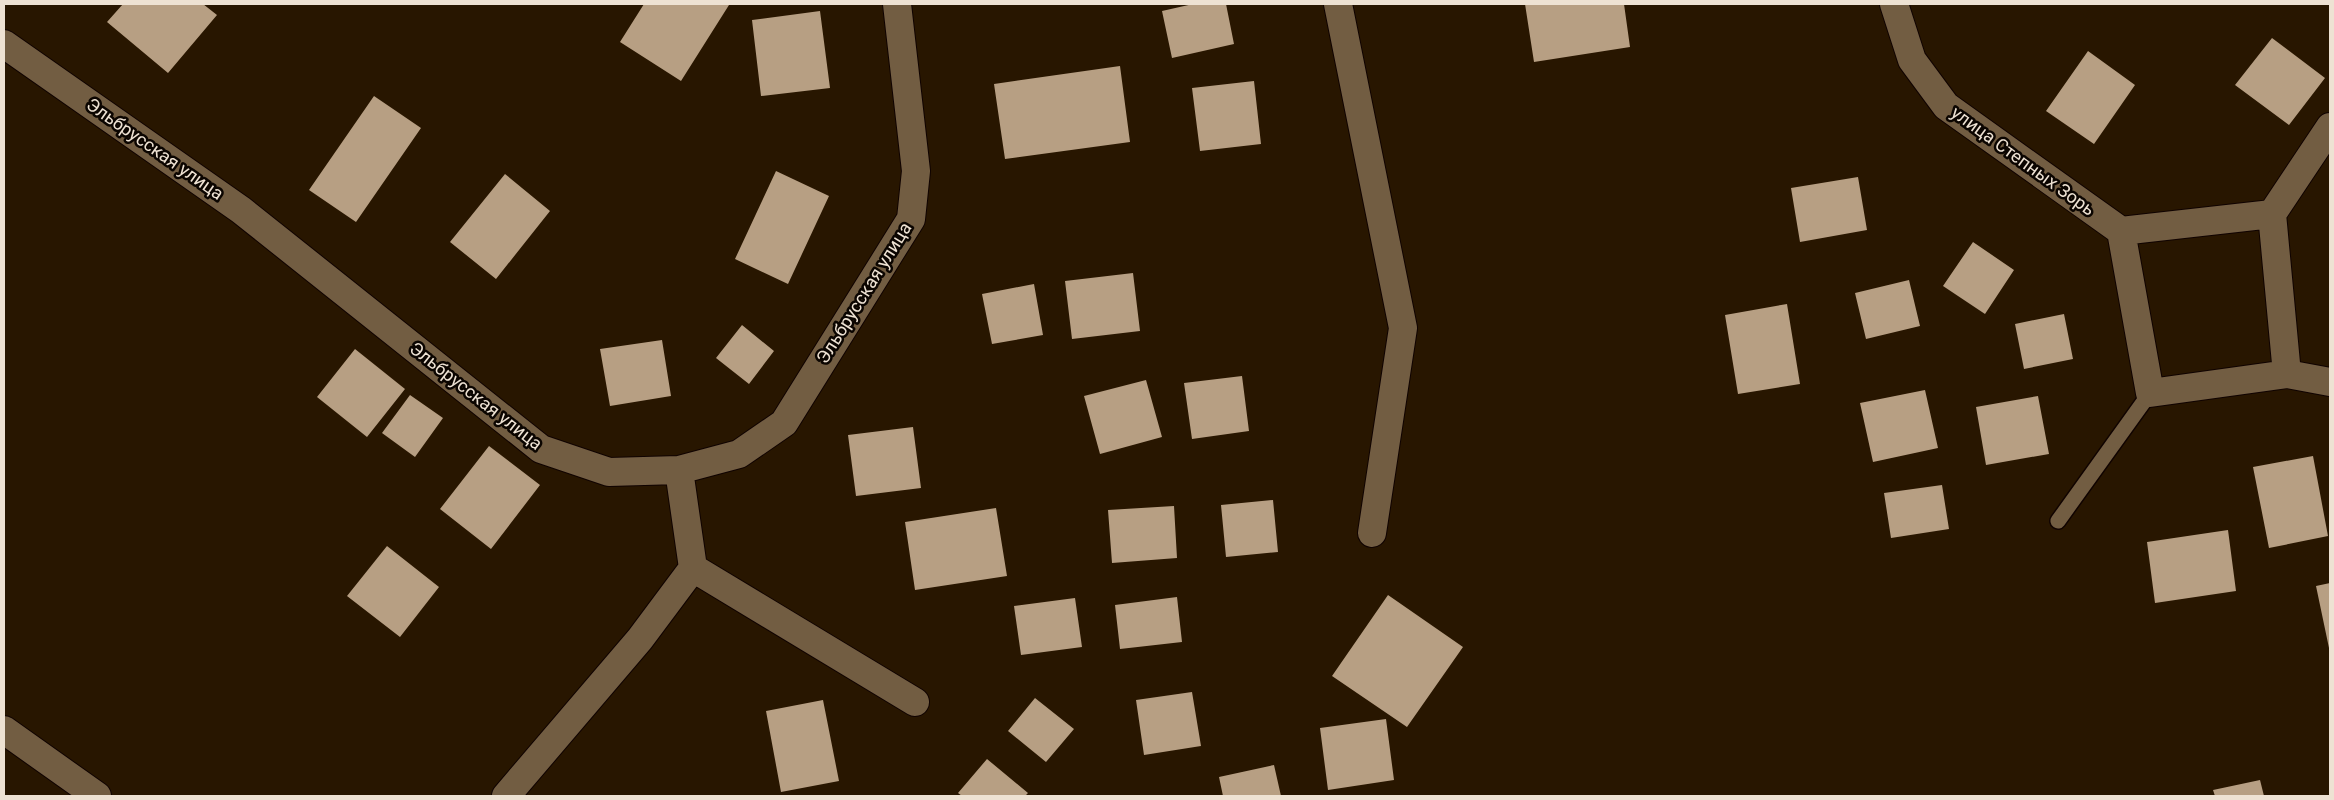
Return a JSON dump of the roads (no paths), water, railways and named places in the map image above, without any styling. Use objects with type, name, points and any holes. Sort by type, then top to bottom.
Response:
[{"type":"street","name":"Эльбрусская улица","points":[[4,44],[241,210],[541,449],[609,472],[679,470],[739,454],[784,423],[911,219],[916,171],[897,4]]},
{"type":"street","points":[[1338,4],[1403,328],[1372,533]]},
{"type":"street","name":"улица Степных Зорь","points":[[1894,4],[1912,60],[1946,106],[2121,231]]},
{"type":"street","points":[[2288,374],[2272,214],[2330,127]]},
{"type":"street","points":[[2272,214],[2121,231],[2150,393],[2288,374],[2330,382]]},
{"type":"street","points":[[506,796],[640,639],[693,568],[679,470]]},
{"type":"street","points":[[693,568],[915,702]]},
{"type":"street","points":[[4,730],[97,796]]},
{"type":"lane","points":[[2058,521],[2150,393]]}]
